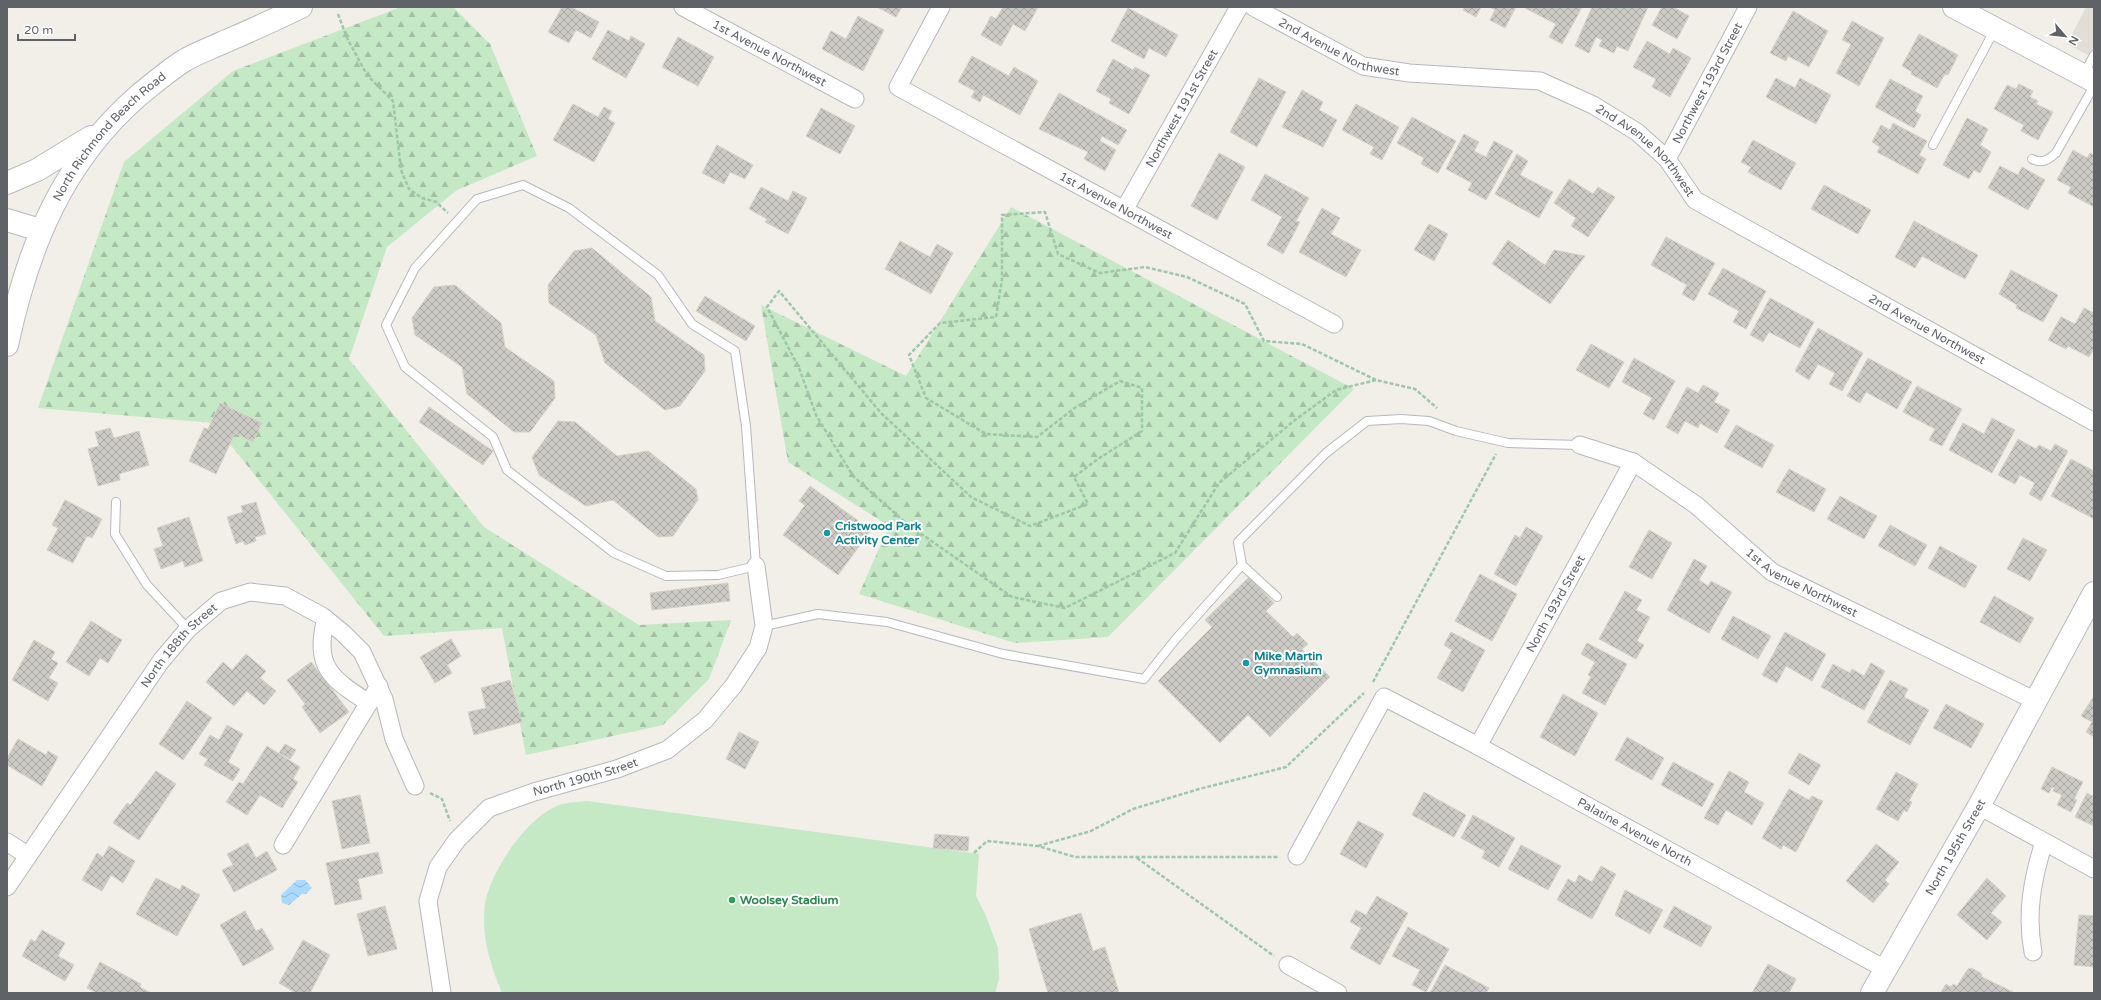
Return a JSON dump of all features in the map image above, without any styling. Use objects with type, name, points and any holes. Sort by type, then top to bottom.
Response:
[{"type":"street","name":"North Richmond Beach Road","points":[[7,345],[29,260],[40,230],[60,191],[83,155],[105,127],[157,80],[185,60],[301,7]]},
{"type":"street","name":"1st Avenue Northwest","points":[[683,7],[855,99]]},
{"type":"street","name":"1st Avenue Northwest","points":[[941,7],[898,87],[1334,324]]},
{"type":"street","name":"Northwest 191st Street","points":[[1124,210],[1240,7]]},
{"type":"street","name":"2nd Avenue Northwest","points":[[1253,7],[1363,66],[1410,73],[1540,81],[1593,105],[1637,132],[1666,159],[1695,200],[2094,422]]},
{"type":"street","name":"Northwest 193rd Street","points":[[1666,159],[1748,7]]},
{"type":"street","points":[[1954,7],[2090,81]]},
{"type":"street","points":[[7,183],[43,166],[105,127]]},
{"type":"street","points":[[7,220],[40,230]]},
{"type":"street","name":"1st Avenue Northwest","points":[[1580,445],[1633,462],[1696,504],[1772,572],[2036,701]]},
{"type":"street","name":"North 193rd Street","points":[[1478,746],[1633,462]]},
{"type":"street","name":"North 190th Street","points":[[442,993],[428,901],[438,867],[457,840],[489,808],[534,792],[617,768],[667,750],[705,720],[734,685],[758,648],[764,626],[756,566]]},
{"type":"street","name":"North 188th Street","points":[[7,887],[27,855],[161,661],[188,629],[221,601],[250,592],[286,596],[326,619],[362,652],[379,686],[394,739],[415,786]]},
{"type":"street","name":"North 195th Street","points":[[1872,993],[1979,806],[2094,593]]},
{"type":"street","points":[[326,619],[320,638],[321,649],[326,665],[337,681],[369,703]]},
{"type":"street","points":[[283,845],[379,686]]},
{"type":"street","points":[[1289,854],[1377,692]]},
{"type":"street","name":"Palatine Avenue North","points":[[1377,692],[1885,969]]},
{"type":"street","points":[[1979,806],[2094,869]]},
{"type":"street","points":[[7,842],[27,855]]},
{"type":"street","points":[[2033,952],[2029,933],[2029,902],[2034,872],[2044,842]]},
{"type":"street","points":[[1288,965],[1338,993]]},
{"type":"lane","points":[[1933,145],[1995,29]]},
{"type":"lane","points":[[2032,159],[2037,162],[2047,161],[2056,153],[2090,81],[2094,55]]},
{"type":"lane","points":[[523,185],[569,208],[658,275],[692,324],[735,351],[746,426],[756,566],[718,575],[666,576],[614,553],[507,470],[493,438],[405,367],[386,325],[415,268],[477,200],[523,185]]},
{"type":"lane","points":[[1277,597],[1242,565],[1238,542],[1326,453],[1367,421],[1401,419],[1429,422],[1503,442],[1580,445]]},
{"type":"lane","points":[[116,502],[115,534],[148,585],[188,629]]},
{"type":"lane","points":[[764,626],[818,614],[887,622],[1003,654],[1144,679],[1175,640],[1242,565]]},
{"type":"path","points":[[338,14],[347,38],[366,75],[393,101],[402,170],[409,189],[422,198],[436,202],[457,222]]},
{"type":"path","points":[[1376,380],[1336,390],[1295,420],[1219,483],[1175,553],[1065,608],[1012,597],[907,524],[853,476],[816,415],[799,368],[767,307],[779,291],[881,414],[971,497],[1030,526],[1088,504],[1074,477],[1098,459],[1142,431],[1142,388],[1120,381],[1076,407],[1037,437],[986,434],[926,398],[909,355],[940,323],[996,317],[1002,279],[1002,215],[1045,212],[1058,254],[1100,273],[1145,267],[1187,277],[1245,304],[1264,340],[1302,344],[1376,380],[1415,389],[1446,416],[1443,426]]},
{"type":"path","points":[[1377,692],[1503,442]]},
{"type":"path","points":[[1038,846],[1091,831],[1133,810],[1184,793],[1286,768],[1366,693],[1363,701]]},
{"type":"path","points":[[415,786],[442,799],[457,840]]},
{"type":"path","points":[[974,854],[987,842],[1038,846],[1075,857],[1278,859],[1289,854]]},
{"type":"path","points":[[1136,857],[1288,965]]},
{"type":"shaded area","points":[[2086,7],[2094,7],[2094,58],[2067,44]]},
{"type":"green space","points":[[401,7],[453,7],[490,44],[537,156],[457,190],[387,247],[349,359],[484,527],[639,625],[731,620],[709,679],[663,725],[526,755],[502,628],[384,636],[213,423],[38,408],[124,162],[233,71]]},
{"type":"green space","points":[[1011,207],[1354,389],[1108,637],[1015,643],[859,594],[889,526],[788,462],[761,305],[906,376]]},
{"type":"green space","name":"Woolsey Stadium","points":[[587,801],[979,854],[976,896],[986,916],[998,948],[999,979],[995,993],[502,993],[490,961],[485,939],[484,916],[488,891],[503,860],[525,830],[538,818],[550,809],[563,804]]},
{"type":"water","points":[[297,880],[305,880],[312,888],[306,894],[302,894],[289,905],[282,903],[281,895]]},
{"type":"building","points":[[562,7],[571,7],[599,22],[591,38],[576,30],[569,43],[548,32]]},
{"type":"building","points":[[877,7],[902,7],[896,17]]},
{"type":"building","points":[[1003,7],[1038,7],[1025,31],[1013,24],[1001,46],[981,35],[991,16],[996,19]]},
{"type":"building","points":[[1465,7],[1481,7],[1476,17],[1463,10]]},
{"type":"building","points":[[1490,7],[1516,7],[1505,28],[1490,20],[1495,10]]},
{"type":"building","points":[[1582,7],[1562,44],[1549,37],[1556,24],[1525,8]]},
{"type":"building","points":[[1592,7],[1648,7],[1628,51],[1617,46],[1614,53],[1599,46],[1602,40],[1596,37],[1589,53],[1575,46]]},
{"type":"building","points":[[1662,7],[1673,7],[1689,16],[1677,39],[1652,25]]},
{"type":"building","points":[[1128,8],[1178,35],[1166,57],[1149,48],[1144,59],[1111,41]]},
{"type":"building","points":[[1793,11],[1828,31],[1809,67],[1788,56],[1786,61],[1770,53]]},
{"type":"building","points":[[858,16],[884,30],[863,71],[822,49],[831,31],[846,39]]},
{"type":"building","points":[[1852,21],[1884,38],[1859,86],[1836,73],[1851,44],[1842,40]]},
{"type":"building","points":[[608,30],[629,41],[631,36],[645,44],[626,78],[592,59]]},
{"type":"building","points":[[1919,34],[1958,55],[1948,75],[1945,74],[1937,88],[1911,74],[1912,72],[1902,66]]},
{"type":"building","points":[[678,37],[714,57],[698,86],[662,67]]},
{"type":"building","points":[[1647,41],[1670,54],[1673,48],[1691,58],[1670,97],[1652,87],[1656,79],[1633,67]]},
{"type":"building","points":[[972,56],[1009,76],[1014,67],[1038,81],[1020,115],[983,95],[980,102],[971,97],[975,91],[958,82]]},
{"type":"building","points":[[1113,59],[1133,70],[1135,67],[1150,75],[1129,114],[1109,103],[1111,99],[1096,91]]},
{"type":"building","points":[[1259,78],[1286,92],[1257,147],[1230,132]]},
{"type":"building","points":[[1776,78],[1795,88],[1800,78],[1831,95],[1816,124],[1766,97]]},
{"type":"building","points":[[1890,79],[1923,96],[1915,111],[1921,115],[1914,128],[1875,107]]},
{"type":"building","points":[[2019,84],[2033,91],[2030,97],[2038,101],[2036,104],[2053,112],[2038,140],[2021,131],[2024,125],[1994,109],[2007,85],[2016,89]]},
{"type":"building","points":[[1302,90],[1323,102],[1319,110],[1337,120],[1323,147],[1282,127]]},
{"type":"building","points":[[1059,93],[1127,130],[1118,145],[1102,136],[1100,141],[1116,150],[1105,171],[1084,159],[1088,152],[1039,129]]},
{"type":"building","points":[[573,104],[598,117],[604,107],[612,111],[608,119],[615,123],[594,162],[553,140]]},
{"type":"building","points":[[1356,104],[1399,127],[1382,160],[1370,154],[1374,147],[1342,130]]},
{"type":"building","points":[[821,108],[855,126],[840,154],[806,136]]},
{"type":"building","points":[[1412,117],[1456,141],[1438,173],[1421,164],[1424,158],[1397,143]]},
{"type":"building","points":[[1967,118],[1988,129],[1980,145],[1991,152],[1980,173],[1974,170],[1969,179],[1943,165]]},
{"type":"building","points":[[1893,123],[1927,141],[1919,155],[1926,159],[1918,174],[1877,152],[1880,147],[1872,142],[1881,125],[1890,130]]},
{"type":"building","points":[[1464,134],[1479,142],[1474,151],[1486,157],[1494,141],[1513,151],[1486,200],[1468,190],[1472,183],[1446,169]]},
{"type":"building","points":[[1753,140],[1796,163],[1781,190],[1748,172],[1751,167],[1741,162]]},
{"type":"building","points":[[717,145],[753,165],[745,179],[730,172],[724,184],[702,173]]},
{"type":"building","points":[[2073,150],[2087,158],[2090,153],[2094,155],[2094,207],[2068,193],[2071,187],[2057,180]]},
{"type":"building","points":[[1219,153],[1245,167],[1217,220],[1191,206]]},
{"type":"building","points":[[1517,154],[1528,161],[1520,175],[1553,192],[1539,218],[1495,194]]},
{"type":"building","points":[[2000,166],[2018,175],[2022,167],[2045,180],[2028,210],[1988,188]]},
{"type":"building","points":[[1265,174],[1309,198],[1296,221],[1300,222],[1283,254],[1267,245],[1282,217],[1251,200]]},
{"type":"building","points":[[1569,179],[1593,194],[1598,187],[1615,197],[1588,237],[1571,226],[1576,218],[1554,203]]},
{"type":"building","points":[[1824,185],[1871,210],[1858,234],[1811,209]]},
{"type":"building","points":[[761,187],[788,201],[793,191],[807,198],[788,234],[765,222],[767,219],[749,209]]},
{"type":"building","points":[[1322,208],[1340,218],[1331,234],[1361,250],[1346,277],[1299,252]]},
{"type":"building","points":[[1914,221],[1978,255],[1965,279],[1922,256],[1915,268],[1895,257]]},
{"type":"building","points":[[1429,224],[1448,234],[1434,261],[1414,250]]},
{"type":"building","points":[[1666,237],[1715,263],[1694,301],[1682,294],[1687,285],[1651,265]]},
{"type":"building","points":[[1508,240],[1545,265],[1554,250],[1585,256],[1550,304],[1492,264]]},
{"type":"building","points":[[900,241],[930,257],[937,244],[953,253],[931,294],[885,269]]},
{"type":"building","points":[[592,248],[651,297],[655,321],[704,355],[705,371],[680,406],[665,410],[605,363],[596,335],[549,303],[548,285],[574,251]]},
{"type":"building","points":[[1723,268],[1766,291],[1746,329],[1733,322],[1739,311],[1708,294]]},
{"type":"building","points":[[2011,270],[2058,295],[2043,322],[2016,308],[2017,305],[1999,294]]},
{"type":"building","points":[[455,285],[501,323],[505,347],[554,381],[555,398],[530,432],[514,432],[467,394],[462,367],[415,335],[412,318],[434,287]]},
{"type":"building","points":[[705,296],[755,326],[746,341],[696,311]]},
{"type":"building","points":[[1770,298],[1814,322],[1800,348],[1769,332],[1763,342],[1750,335]]},
{"type":"building","points":[[2084,308],[2094,313],[2094,348],[2089,357],[2068,346],[2066,349],[2048,340],[2061,317],[2075,324]]},
{"type":"building","points":[[1818,328],[1863,353],[1842,391],[1829,384],[1835,373],[1818,364],[1809,380],[1795,371]]},
{"type":"building","points":[[1591,344],[1624,362],[1609,388],[1576,370]]},
{"type":"building","points":[[1634,358],[1675,381],[1654,420],[1643,414],[1652,398],[1622,382]]},
{"type":"building","points":[[1868,358],[1912,382],[1897,409],[1866,392],[1860,403],[1847,396]]},
{"type":"building","points":[[1703,385],[1719,393],[1714,402],[1730,410],[1717,433],[1700,423],[1698,428],[1685,421],[1678,434],[1666,427],[1687,387],[1698,393]]},
{"type":"building","points":[[1917,386],[1962,409],[1942,446],[1929,440],[1935,429],[1903,412]]},
{"type":"building","points":[[220,403],[262,423],[253,442],[235,433],[216,474],[189,461],[204,428],[208,429]]},
{"type":"building","points":[[429,407],[493,451],[483,465],[419,422]]},
{"type":"building","points":[[1992,418],[2015,430],[1992,473],[1949,450],[1963,423],[1984,434]]},
{"type":"building","points":[[558,421],[575,422],[617,456],[648,451],[696,489],[698,500],[673,536],[658,537],[613,500],[586,506],[539,475],[532,457]]},
{"type":"building","points":[[1736,425],[1774,445],[1762,468],[1724,447]]},
{"type":"building","points":[[110,428],[114,438],[139,431],[149,465],[119,474],[120,480],[98,486],[88,449],[99,446],[95,432]]},
{"type":"building","points":[[2018,439],[2036,449],[2039,445],[2051,451],[2055,444],[2068,451],[2041,501],[2029,494],[2035,483],[2020,475],[2015,484],[1998,475]]},
{"type":"building","points":[[2071,459],[2094,471],[2094,519],[2051,496]]},
{"type":"building","points":[[1789,469],[1826,489],[1814,512],[1776,492]]},
{"type":"building","name":"Cristwood Park Activity Center","points":[[810,486],[871,530],[838,575],[783,535],[805,505],[799,501]]},
{"type":"building","points":[[1840,496],[1877,516],[1864,539],[1827,519]]},
{"type":"building","points":[[65,500],[102,519],[92,538],[87,536],[73,563],[47,550],[58,528],[52,525]]},
{"type":"building","points":[[256,502],[266,534],[255,537],[256,541],[245,545],[243,541],[236,544],[227,517],[243,512],[241,506]]},
{"type":"building","points":[[189,517],[203,561],[185,567],[183,561],[161,569],[154,549],[163,546],[157,528]]},
{"type":"building","points":[[1890,525],[1927,545],[1915,566],[1878,546]]},
{"type":"building","points":[[1526,527],[1543,536],[1516,586],[1494,574],[1515,535],[1520,538]]},
{"type":"building","points":[[1649,530],[1672,543],[1652,579],[1629,567]]},
{"type":"building","points":[[2023,538],[2047,550],[2030,581],[2007,569]]},
{"type":"building","points":[[1940,546],[1977,566],[1965,588],[1928,568]]},
{"type":"building","points":[[1694,559],[1707,566],[1699,580],[1708,586],[1711,581],[1732,592],[1709,633],[1667,610]]},
{"type":"building","points":[[1480,574],[1517,594],[1492,641],[1455,621]]},
{"type":"building","name":"Mike Martin Gymnasium","points":[[1249,577],[1274,603],[1266,611],[1293,637],[1297,633],[1308,644],[1302,649],[1330,677],[1270,737],[1248,715],[1220,743],[1158,681],[1212,627],[1205,620]]},
{"type":"building","points":[[728,583],[730,601],[652,610],[650,593]]},
{"type":"building","points":[[1625,591],[1642,600],[1636,610],[1650,617],[1637,641],[1644,645],[1636,659],[1599,639]]},
{"type":"building","points":[[1994,596],[2034,618],[2020,643],[1980,622]]},
{"type":"building","points":[[1733,616],[1771,636],[1758,659],[1721,639]]},
{"type":"building","points":[[91,621],[122,640],[108,663],[100,658],[89,676],[66,662]]},
{"type":"building","points":[[1451,632],[1485,650],[1463,692],[1437,678],[1452,650],[1444,645]]},
{"type":"building","points":[[1785,632],[1826,654],[1812,681],[1786,666],[1777,683],[1762,675]]},
{"type":"building","points":[[451,639],[461,656],[447,665],[452,673],[435,683],[420,657]]},
{"type":"building","points":[[34,640],[55,652],[51,659],[58,663],[49,678],[58,683],[48,701],[12,680]]},
{"type":"building","points":[[1587,643],[1627,664],[1605,705],[1582,693],[1591,677],[1588,675],[1595,662],[1581,654]]},
{"type":"building","points":[[246,654],[266,671],[260,678],[276,691],[264,705],[247,691],[234,706],[206,682],[223,662],[232,670]]},
{"type":"building","points":[[311,662],[349,712],[320,733],[302,707],[305,704],[287,680]]},
{"type":"building","points":[[1871,663],[1885,671],[1864,710],[1821,687],[1833,664],[1850,673],[1852,669],[1864,676]]},
{"type":"building","points":[[510,680],[522,722],[474,735],[468,712],[486,708],[481,688]]},
{"type":"building","points":[[1890,680],[1908,689],[1904,697],[1929,710],[1910,745],[1867,722]]},
{"type":"building","points":[[1563,694],[1598,713],[1575,756],[1540,737]]},
{"type":"building","points":[[2094,696],[2094,737],[2086,732],[2092,722],[2081,716]]},
{"type":"building","points":[[187,701],[212,718],[183,760],[159,744]]},
{"type":"building","points":[[1946,704],[1984,724],[1971,748],[1933,728]]},
{"type":"building","points":[[227,725],[243,734],[228,762],[240,769],[233,781],[204,765],[208,759],[199,754],[210,735],[219,740]]},
{"type":"building","points":[[739,732],[759,742],[745,769],[726,759]]},
{"type":"building","points":[[1627,737],[1664,758],[1652,780],[1615,760]]},
{"type":"building","points":[[18,739],[46,755],[48,751],[58,757],[42,786],[7,765],[7,758]]},
{"type":"building","points":[[285,744],[296,750],[290,759],[279,753]]},
{"type":"building","points":[[267,746],[300,767],[293,779],[298,782],[282,808],[260,795],[247,815],[226,802],[239,782],[243,784]]},
{"type":"building","points":[[1799,753],[1821,765],[1809,785],[1788,773]]},
{"type":"building","points":[[1673,762],[1714,784],[1702,807],[1661,785]]},
{"type":"building","points":[[2052,767],[2083,782],[2074,799],[2077,800],[2071,812],[2057,805],[2062,795],[2053,791],[2054,788],[2052,787],[2049,793],[2041,789]]},
{"type":"building","points":[[156,771],[176,784],[139,840],[113,823],[127,803],[130,805]]},
{"type":"building","points":[[1729,771],[1749,782],[1744,792],[1764,803],[1752,825],[1726,810],[1718,825],[1704,818]]},
{"type":"building","points":[[1896,772],[1918,784],[1909,801],[1912,802],[1907,812],[1904,810],[1898,821],[1876,809]]},
{"type":"building","points":[[1789,789],[1809,800],[1812,796],[1823,801],[1796,852],[1783,845],[1781,849],[1762,838]]},
{"type":"building","points":[[1424,792],[1466,815],[1454,837],[1412,815]]},
{"type":"building","points":[[2087,793],[2094,797],[2094,826],[2075,817]]},
{"type":"building","points":[[360,795],[370,843],[342,849],[332,801]]},
{"type":"building","points":[[1473,815],[1515,838],[1499,867],[1482,858],[1485,851],[1461,838]]},
{"type":"building","points":[[1358,821],[1384,834],[1366,868],[1340,854]]},
{"type":"building","points":[[935,834],[969,837],[968,851],[933,848]]},
{"type":"building","points":[[248,843],[256,858],[267,851],[277,870],[234,892],[222,870],[233,865],[227,854]]},
{"type":"building","points":[[1876,844],[1899,862],[1885,880],[1889,884],[1873,903],[1846,881]]},
{"type":"building","points":[[1521,845],[1561,866],[1548,890],[1508,869]]},
{"type":"building","points":[[109,846],[135,861],[123,883],[111,875],[102,891],[82,880],[97,853],[103,857]]},
{"type":"building","points":[[378,852],[383,873],[358,879],[362,899],[335,905],[326,863]]},
{"type":"building","points":[[1601,866],[1616,874],[1592,919],[1557,900],[1568,879],[1575,883],[1579,875],[1592,882]]},
{"type":"building","points":[[156,878],[180,890],[182,885],[200,895],[177,936],[136,914]]},
{"type":"building","points":[[1987,878],[2006,896],[1991,913],[2002,922],[1987,940],[1957,915]]},
{"type":"building","points":[[1625,890],[1663,910],[1650,934],[1615,915]]},
{"type":"building","points":[[1377,896],[1408,913],[1380,965],[1350,948],[1361,928],[1350,922],[1356,910],[1366,915]]},
{"type":"building","points":[[385,906],[397,949],[368,956],[357,914]]},
{"type":"building","points":[[1674,906],[1712,927],[1701,947],[1663,927]]},
{"type":"building","points":[[245,911],[256,931],[262,928],[274,949],[243,966],[220,925]]},
{"type":"building","points":[[1081,913],[1093,951],[1105,947],[1119,993],[1048,993],[1029,929]]},
{"type":"building","points":[[2079,915],[2094,916],[2094,967],[2074,965]]},
{"type":"building","points":[[1408,927],[1449,949],[1426,992],[1412,985],[1420,970],[1392,956]]},
{"type":"building","points":[[42,930],[65,943],[58,956],[74,965],[65,981],[22,956],[31,939],[35,942]]},
{"type":"building","points":[[303,940],[330,955],[310,993],[296,993],[279,983]]},
{"type":"building","points":[[100,962],[141,984],[140,987],[151,993],[97,993],[87,988]]},
{"type":"building","points":[[1768,964],[1796,979],[1789,993],[1752,993]]},
{"type":"building","points":[[1445,965],[1489,988],[1486,993],[1430,993]]},
{"type":"building","points":[[1971,968],[1981,973],[1982,977],[2013,992],[1941,992],[1946,984],[1951,987],[1953,984],[1957,986],[1968,969]]},
{"type":"place","name":"Cristwood Park Activity Center","points":[[827,533]]},
{"type":"place","name":"Mike Martin Gymnasium","points":[[1246,663]]},
{"type":"place","name":"Woolsey Stadium","points":[[732,900]]}]
